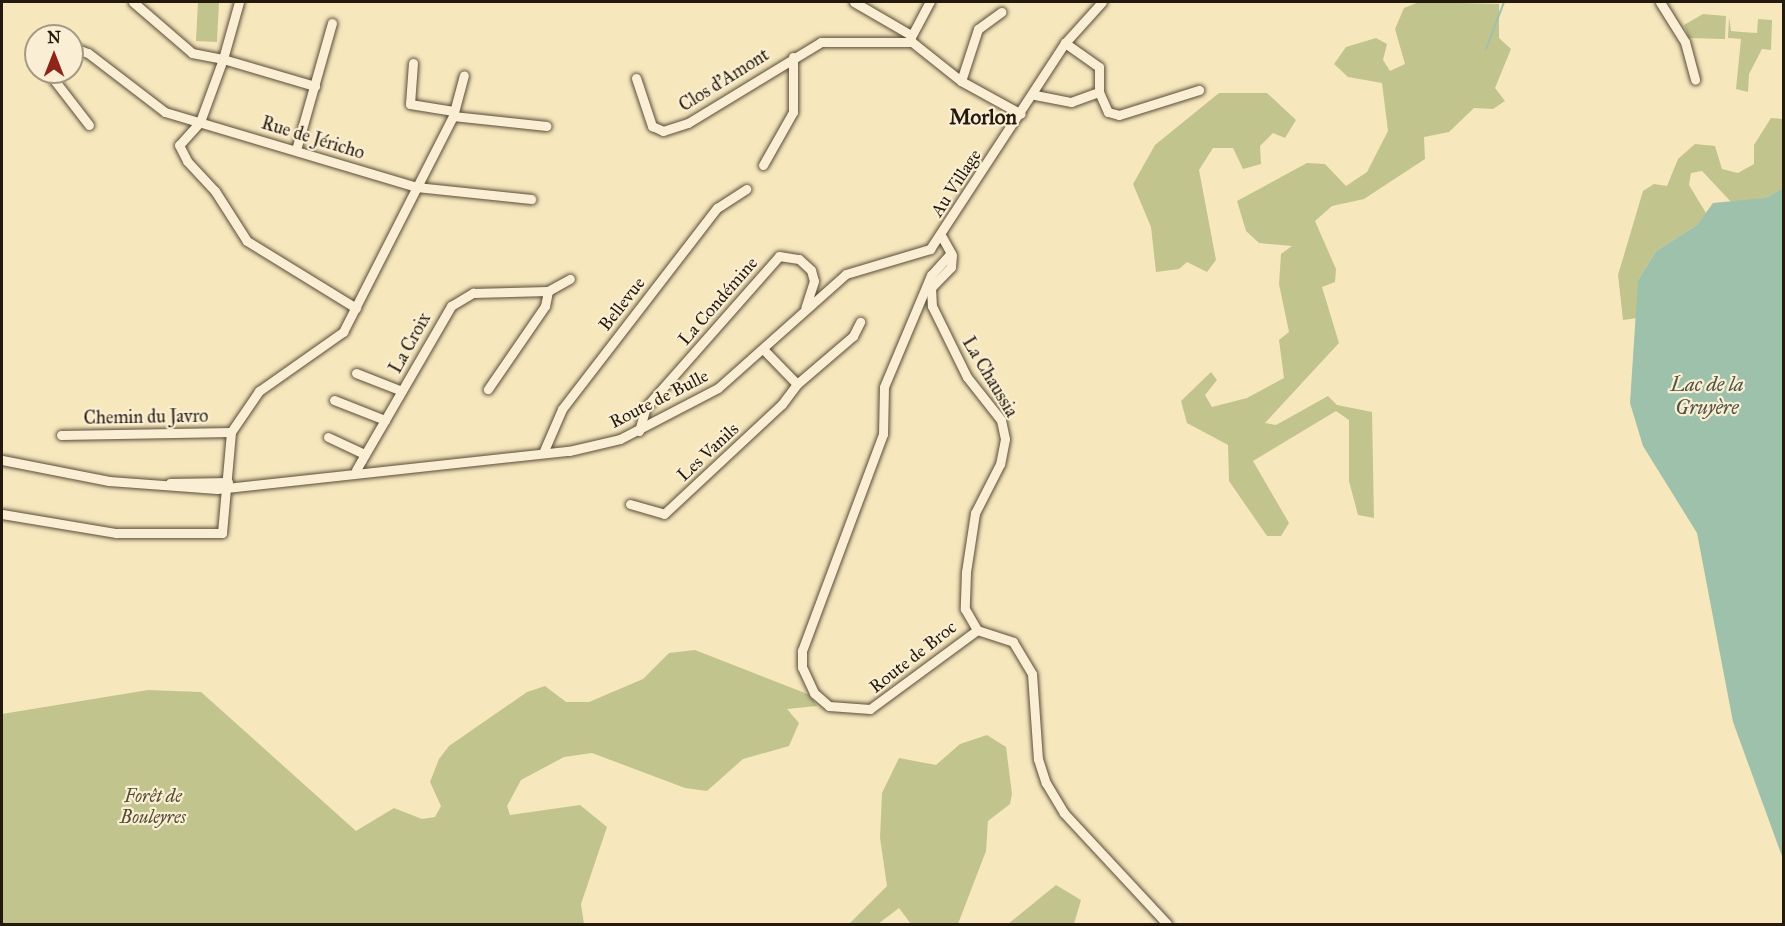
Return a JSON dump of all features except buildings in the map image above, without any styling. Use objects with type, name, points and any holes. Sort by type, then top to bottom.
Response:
[{"type":"street","points":[[133,2],[192,53],[223,59],[315,86]]},
{"type":"street","points":[[239,2],[223,59],[200,122],[179,145],[247,241],[356,308]]},
{"type":"street","points":[[854,2],[911,38],[961,81],[1022,114]]},
{"type":"street","points":[[911,38],[930,2]]},
{"type":"street","name":"Au Village","points":[[942,237],[1035,95],[1065,43],[1102,2]]},
{"type":"street","points":[[1660,2],[1685,42],[1695,80]]},
{"type":"street","points":[[961,81],[978,29],[1001,12]]},
{"type":"street","points":[[296,150],[332,23]]},
{"type":"street","name":"Clos d'Amont","points":[[636,78],[652,126],[663,131],[688,123],[821,42],[911,38]]},
{"type":"street","points":[[1065,43],[1099,67],[1099,92],[1108,112],[1119,115],[1199,90]]},
{"type":"street","name":"Rue de Jéricho","points":[[84,52],[156,107],[200,122],[416,186],[531,199]]},
{"type":"street","name":"Clos d'Amont","points":[[763,165],[793,112],[793,57]]},
{"type":"street","points":[[413,63],[410,104],[453,113],[546,126]]},
{"type":"street","points":[[2,514],[87,530],[214,535],[224,528],[223,485],[231,432],[259,391],[324,349],[356,308],[453,113],[464,75]]},
{"type":"street","points":[[57,84],[89,125]]},
{"type":"street","points":[[1035,95],[1071,102],[1099,92]]},
{"type":"street","name":"Bellevue","points":[[543,453],[547,434],[570,400],[717,208],[746,189]]},
{"type":"street","points":[[942,237],[951,253]]},
{"type":"street","name":"Route de Bulle","points":[[2,460],[77,477],[161,484],[223,485],[585,449],[639,431],[718,388],[764,349],[805,308],[846,274],[916,256],[942,237]]},
{"type":"street","name":"Route de Broc","points":[[951,253],[931,275],[884,387],[883,434],[802,651],[802,667],[814,693],[829,706],[870,709],[977,630],[997,633],[1024,654],[1046,783],[1064,813],[1167,924]]},
{"type":"street","name":"La Chaussia","points":[[951,253],[951,267],[931,288],[932,306],[967,377],[1001,420],[1005,439],[1000,464],[975,513],[966,572],[965,609],[977,630]]},
{"type":"street","name":"La Condémine","points":[[639,431],[646,406],[779,256],[793,256],[811,270],[814,281],[805,308]]},
{"type":"street","name":"La Croix","points":[[356,470],[363,453],[385,420],[451,306],[473,293],[548,291],[570,279]]},
{"type":"street","points":[[488,389],[545,306],[548,291]]},
{"type":"street","name":"Les Vanils","points":[[630,504],[664,514],[737,449],[797,384],[853,336],[860,322]]},
{"type":"street","points":[[764,349],[797,384]]},
{"type":"street","name":"La Croix","points":[[356,373],[402,391]]},
{"type":"street","points":[[334,400],[385,420]]},
{"type":"street","name":"Chemin du Javro","points":[[61,435],[231,432]]},
{"type":"street","points":[[328,437],[363,453]]},
{"type":"green space","points":[[198,2],[219,3],[217,42],[196,41]]},
{"type":"green space","points":[[1419,2],[1499,4],[1499,38],[1511,49],[1495,88],[1505,101],[1493,109],[1474,108],[1449,132],[1424,137],[1425,159],[1364,199],[1332,206],[1315,221],[1336,269],[1335,282],[1322,287],[1339,343],[1265,423],[1276,425],[1328,396],[1337,405],[1372,412],[1374,518],[1358,515],[1349,481],[1349,420],[1336,411],[1253,461],[1289,523],[1281,536],[1267,536],[1229,481],[1228,445],[1187,423],[1181,401],[1211,372],[1217,380],[1205,395],[1212,407],[1247,398],[1284,378],[1279,340],[1289,332],[1279,284],[1281,254],[1292,246],[1259,243],[1246,231],[1237,201],[1307,163],[1325,164],[1346,186],[1367,172],[1388,131],[1382,83],[1348,77],[1334,64],[1346,47],[1376,38],[1387,44],[1383,60],[1390,71],[1405,64],[1395,29],[1404,8]]},
{"type":"green space","points":[[1703,14],[1726,16],[1725,39],[1689,38],[1684,25]]},
{"type":"green space","points":[[1729,17],[1731,31],[1741,32],[1757,33],[1758,19],[1772,20],[1771,50],[1762,49],[1749,74],[1748,92],[1736,89],[1741,39],[1728,38]]},
{"type":"green space","points":[[1219,93],[1267,93],[1296,120],[1285,138],[1273,133],[1260,146],[1261,164],[1243,169],[1233,148],[1213,148],[1199,170],[1216,260],[1207,272],[1187,262],[1179,269],[1156,272],[1151,227],[1133,184],[1155,145]]},
{"type":"green space","points":[[1771,118],[1783,119],[1783,188],[1765,198],[1733,204],[1702,171],[1691,173],[1689,185],[1706,213],[1697,225],[1656,251],[1638,280],[1638,318],[1623,320],[1618,275],[1643,191],[1654,184],[1667,186],[1678,159],[1695,144],[1715,146],[1722,169],[1738,173],[1754,164],[1754,145]]},
{"type":"green space","name":"Forêt de Bouleyres","points":[[695,650],[810,695],[817,706],[787,709],[799,723],[789,746],[743,759],[707,791],[685,788],[592,753],[564,757],[521,780],[507,806],[510,815],[580,805],[607,827],[581,904],[584,924],[2,924],[2,714],[148,690],[201,692],[356,831],[394,808],[422,819],[435,817],[441,806],[430,782],[439,759],[449,746],[527,692],[545,686],[566,702],[589,702],[643,679],[669,653]]},
{"type":"green space","points":[[987,735],[1006,747],[1012,794],[1010,804],[988,821],[986,851],[958,924],[911,924],[899,908],[878,924],[849,924],[887,886],[880,838],[882,793],[899,758],[936,765],[960,744]]},
{"type":"green space","points":[[1056,885],[1081,900],[1074,924],[1008,924]]},
{"type":"water","name":"Lac de la Gruyère","points":[[1783,188],[1783,859],[1733,722],[1697,533],[1643,446],[1630,403],[1638,280],[1656,251],[1697,225],[1713,203],[1765,198]]},
{"type":"waterway","points":[[1486,49],[1504,2]]},
{"type":"district","name":"Morlon","points":[[983,117]]}]
